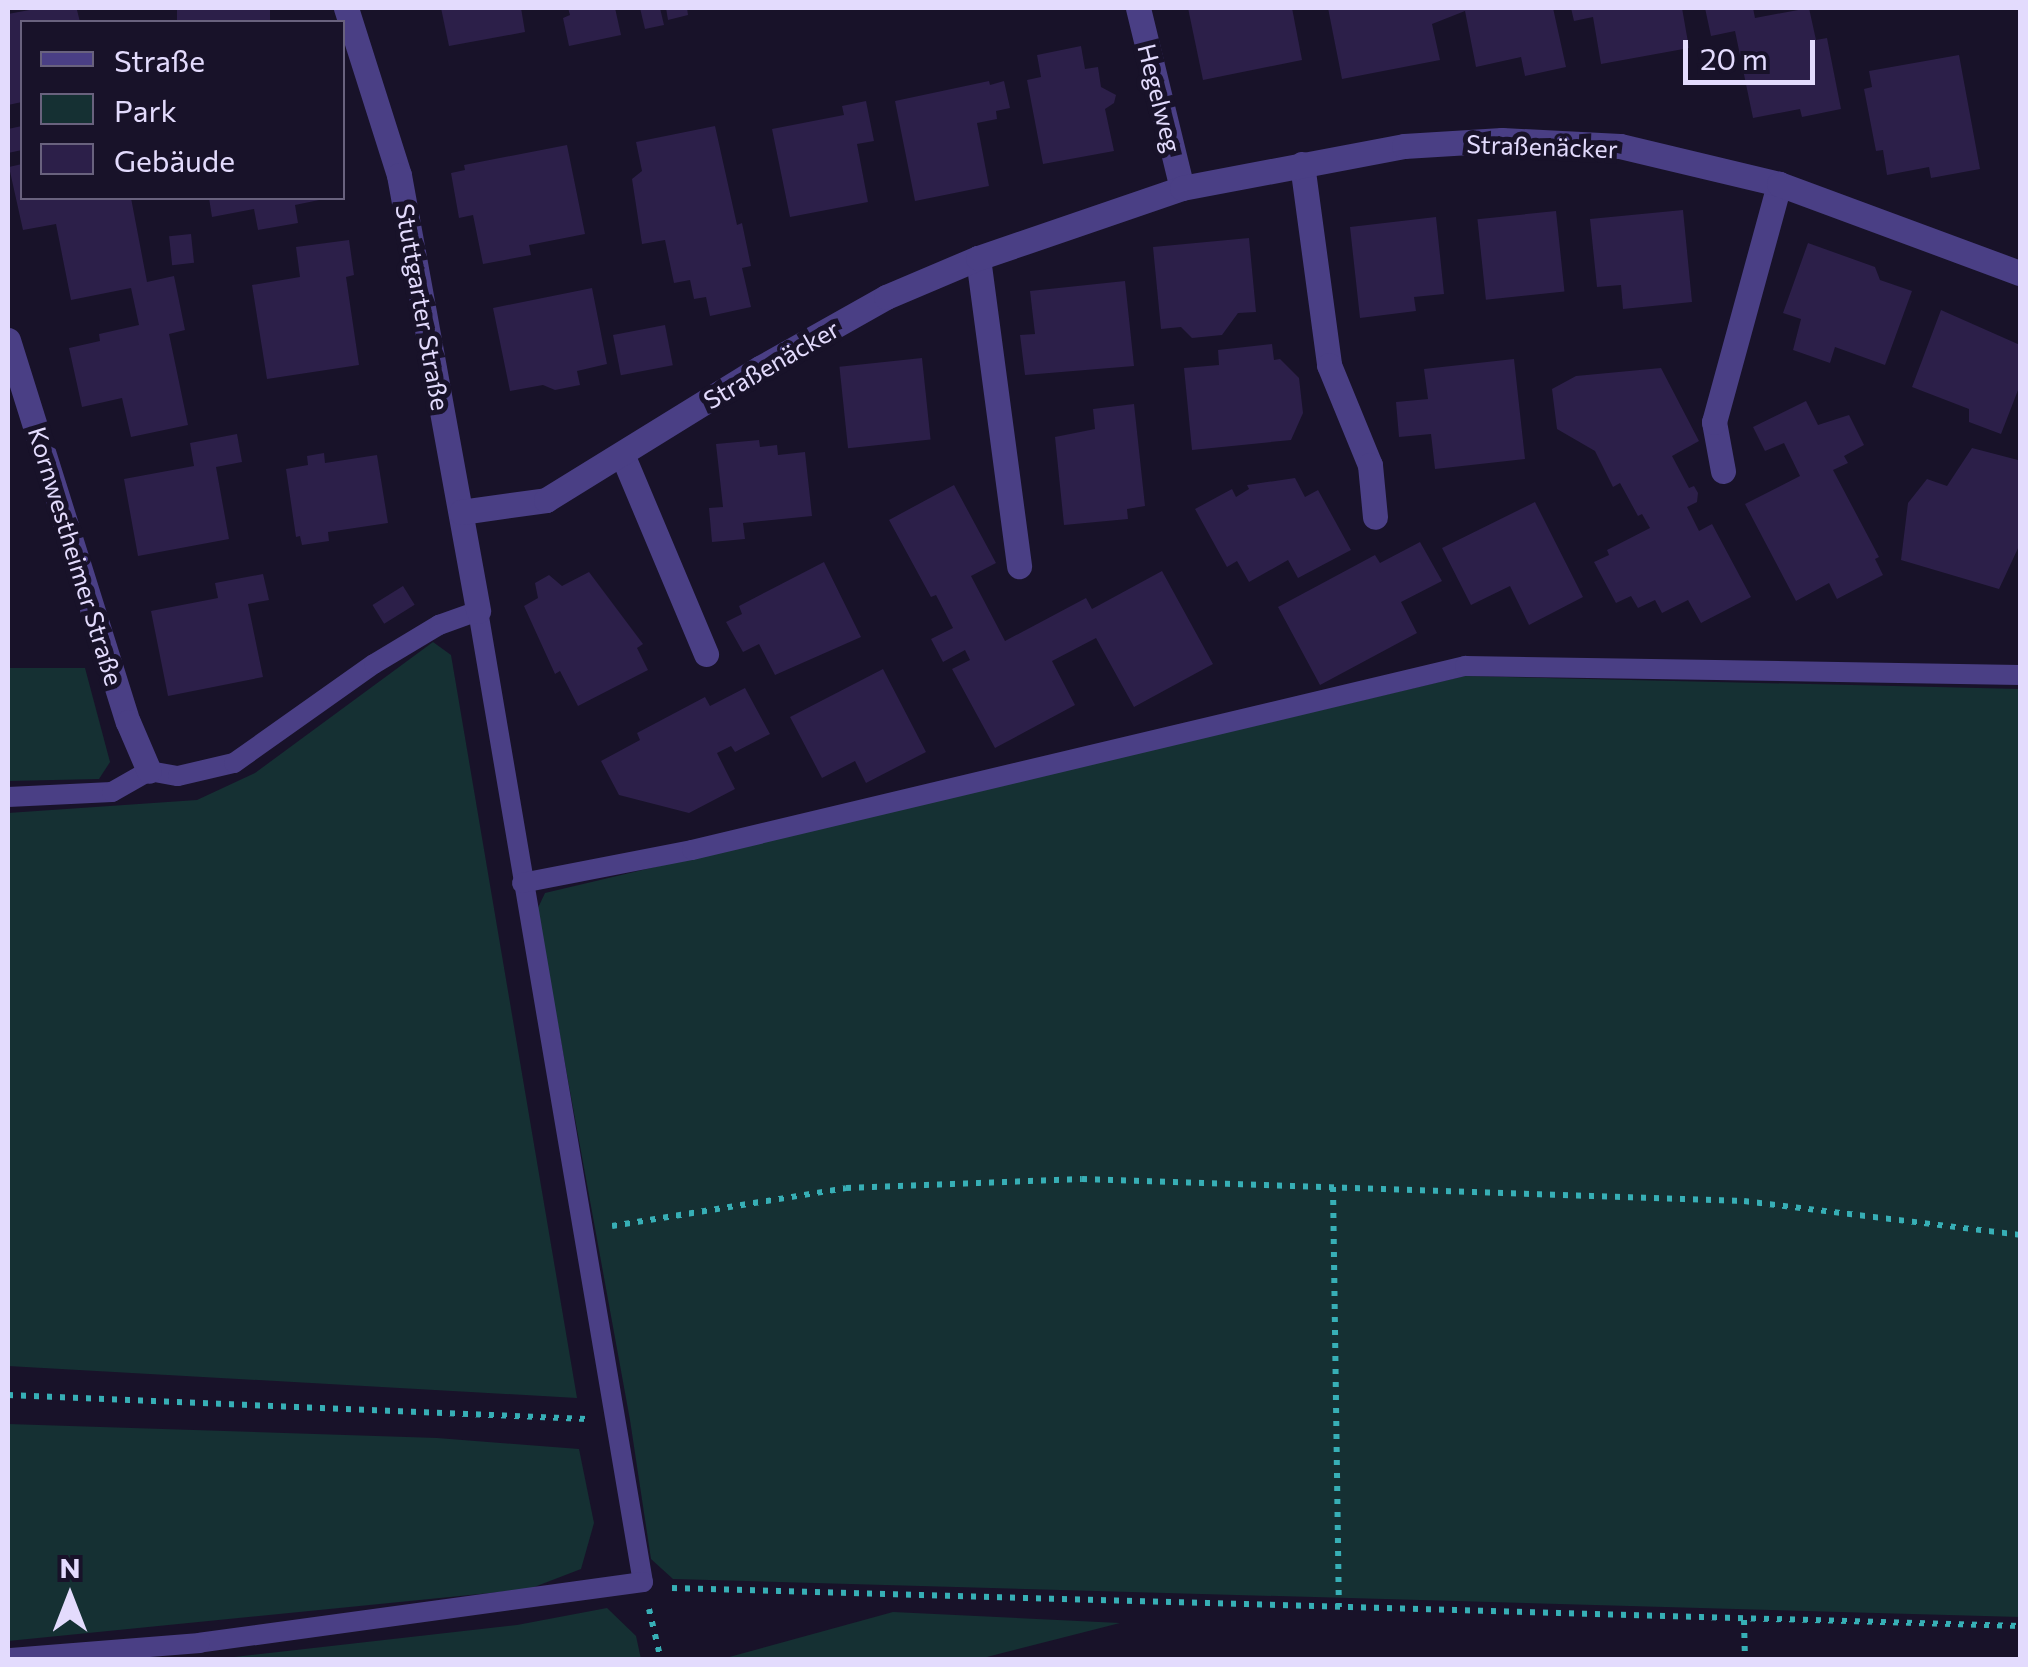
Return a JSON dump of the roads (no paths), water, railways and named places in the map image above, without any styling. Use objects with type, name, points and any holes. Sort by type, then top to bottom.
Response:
[{"type":"street","name":"Stuttgarter Straße","points":[[346,8],[399,175],[478,611]]},
{"type":"street","name":"Hegelweg","points":[[1138,8],[1182,188]]},
{"type":"street","name":"Straßenäcker","points":[[461,512],[546,500],[886,297],[978,258],[1182,188],[1404,146],[1502,140],[1620,146],[1779,184],[2020,273]]},
{"type":"street","points":[[1302,164],[1329,366],[1370,464],[1375,517]]},
{"type":"street","points":[[1723,471],[1714,422],[1779,184]]},
{"type":"street","points":[[978,258],[1019,566]]},
{"type":"street","name":"Kornwestheimer Straße","points":[[8,340],[128,722],[149,770]]},
{"type":"street","points":[[622,454],[706,654]]},
{"type":"lane","points":[[8,798],[112,792],[149,770],[178,776],[234,763],[374,664],[439,624],[478,611],[643,1582],[601,1584],[496,1604],[237,1638],[8,1658]]},
{"type":"lane","points":[[522,883],[692,850],[1465,666],[2020,676]]}]
